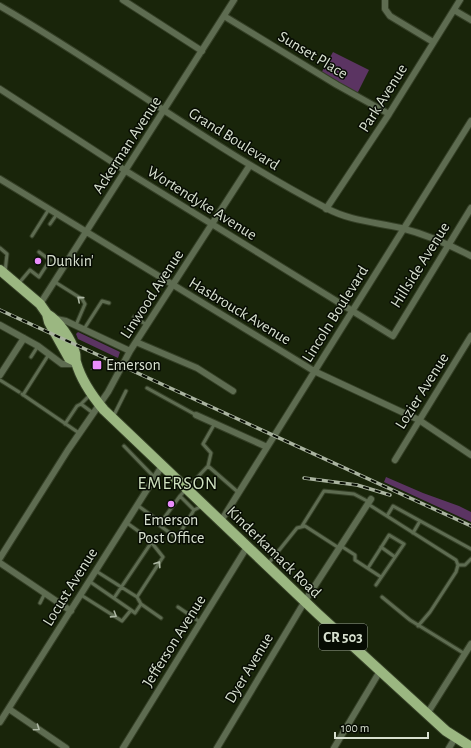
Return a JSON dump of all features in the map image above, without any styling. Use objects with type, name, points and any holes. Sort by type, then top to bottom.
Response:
[{"type":"main road","name":"Kinderkamack Road","points":[[3,272],[40,304],[51,316],[49,322],[69,358],[76,362],[92,394],[99,404],[162,466],[183,492],[199,508],[220,521],[305,602],[427,714],[455,738],[471,747]]},
{"type":"street","points":[[123,0],[202,51]]},
{"type":"street","name":"Ackerman Avenue","points":[[40,304],[234,0]]},
{"type":"street","points":[[385,0],[385,9],[390,16],[434,42]]},
{"type":"street","name":"Park Avenue","points":[[326,209],[389,114],[460,0]]},
{"type":"street","name":"Grand Boulevard","points":[[0,6],[250,165],[326,209],[353,219],[404,229],[447,245],[471,256]]},
{"type":"street","points":[[454,10],[471,20]]},
{"type":"street","name":"Sunset Place","points":[[224,16],[336,85],[389,114]]},
{"type":"street","name":"Wortendyke Avenue","points":[[0,89],[126,171],[393,336]]},
{"type":"street","name":"Lincoln Boulevard","points":[[220,521],[471,121]]},
{"type":"street","name":"Linwood Avenue","points":[[1,555],[79,433],[108,392],[130,351],[250,165]]},
{"type":"street","name":"Hasbrouck Avenue","points":[[0,179],[314,371],[419,420],[471,455]]},
{"type":"street","name":"Hillside Avenue","points":[[393,336],[447,245],[471,208]]},
{"type":"street","points":[[51,316],[66,320],[130,351]]},
{"type":"street","points":[[0,325],[38,346],[62,364],[76,362]]},
{"type":"street","name":"Lozier Avenue","points":[[395,460],[471,336]]},
{"type":"street","points":[[0,376],[2,368],[24,338]]},
{"type":"street","points":[[136,342],[197,368],[233,391]]},
{"type":"street","points":[[196,415],[267,447]]},
{"type":"street","name":"Locust Avenue","points":[[0,722],[162,466]]},
{"type":"street","points":[[305,602],[369,502]]},
{"type":"street","name":"Jefferson Avenue","points":[[123,748],[247,547]]},
{"type":"street","points":[[0,563],[71,611]]},
{"type":"street","name":"Dyer Avenue","points":[[216,748],[305,602]]},
{"type":"street","points":[[427,714],[471,644]]},
{"type":"street","points":[[334,748],[380,671]]},
{"type":"street","points":[[9,709],[66,748]]},
{"type":"street","points":[[449,748],[455,738]]},
{"type":"lane","points":[[32,236],[49,209]]},
{"type":"lane","points":[[50,224],[57,214]]},
{"type":"lane","points":[[0,248],[7,254],[3,272]]},
{"type":"lane","points":[[18,285],[30,270],[39,277],[50,260],[38,252]]},
{"type":"lane","points":[[54,281],[82,299],[85,304],[76,325]]},
{"type":"lane","points":[[84,329],[102,301],[109,303]]},
{"type":"lane","points":[[134,317],[147,325]]},
{"type":"lane","points":[[31,357],[38,346]]},
{"type":"lane","points":[[21,394],[49,354]]},
{"type":"lane","points":[[0,380],[79,433]]},
{"type":"lane","points":[[147,388],[196,415]]},
{"type":"lane","points":[[112,418],[126,391]]},
{"type":"lane","points":[[66,424],[78,406],[92,394]]},
{"type":"lane","points":[[81,404],[93,413]]},
{"type":"lane","points":[[158,525],[183,492],[208,466],[211,453],[203,444],[215,423]]},
{"type":"lane","points":[[124,446],[155,478]]},
{"type":"lane","points":[[208,466],[238,493]]},
{"type":"lane","points":[[267,566],[297,528],[302,526],[324,491],[354,494],[369,502],[387,516],[456,560],[458,565],[456,572],[430,612],[418,626]]},
{"type":"lane","points":[[137,505],[156,518],[158,525],[177,538],[199,508]]},
{"type":"lane","points":[[387,516],[393,506],[471,549]]},
{"type":"lane","points":[[413,533],[420,521]]},
{"type":"lane","points":[[127,522],[151,543],[163,557],[137,597]]},
{"type":"lane","points":[[302,526],[305,526],[355,555],[356,560],[382,577]]},
{"type":"lane","points":[[368,568],[389,535],[404,544],[376,585]]},
{"type":"lane","points":[[114,598],[151,543]]},
{"type":"lane","points":[[381,547],[395,557]]},
{"type":"lane","points":[[458,565],[467,564],[471,559]]},
{"type":"lane","points":[[96,571],[137,597],[141,604],[161,618]]},
{"type":"lane","points":[[89,581],[135,613],[141,604]]},
{"type":"lane","points":[[40,603],[45,593]]},
{"type":"lane","points":[[81,595],[122,620],[131,610]]},
{"type":"lane","points":[[382,597],[388,604],[418,626],[465,654]]},
{"type":"lane","points":[[178,607],[200,622]]},
{"type":"shaded area","points":[[333,52],[369,70],[356,96],[320,75]]},
{"type":"shaded area","points":[[78,332],[120,352],[118,358],[78,339],[76,334]]},
{"type":"shaded area","points":[[386,477],[471,512],[471,522],[384,482]]},
{"type":"railway","points":[[0,310],[471,526]]},
{"type":"railway","points":[[304,478],[357,485],[390,495]]},
{"type":"place","name":"Dunkin'","points":[[38,261]]},
{"type":"place","name":"Emerson","points":[[97,365]]},
{"type":"place","name":"Emerson Post Office","points":[[171,504]]},
{"type":"district","name":"EMERSON","points":[[178,484]]}]
